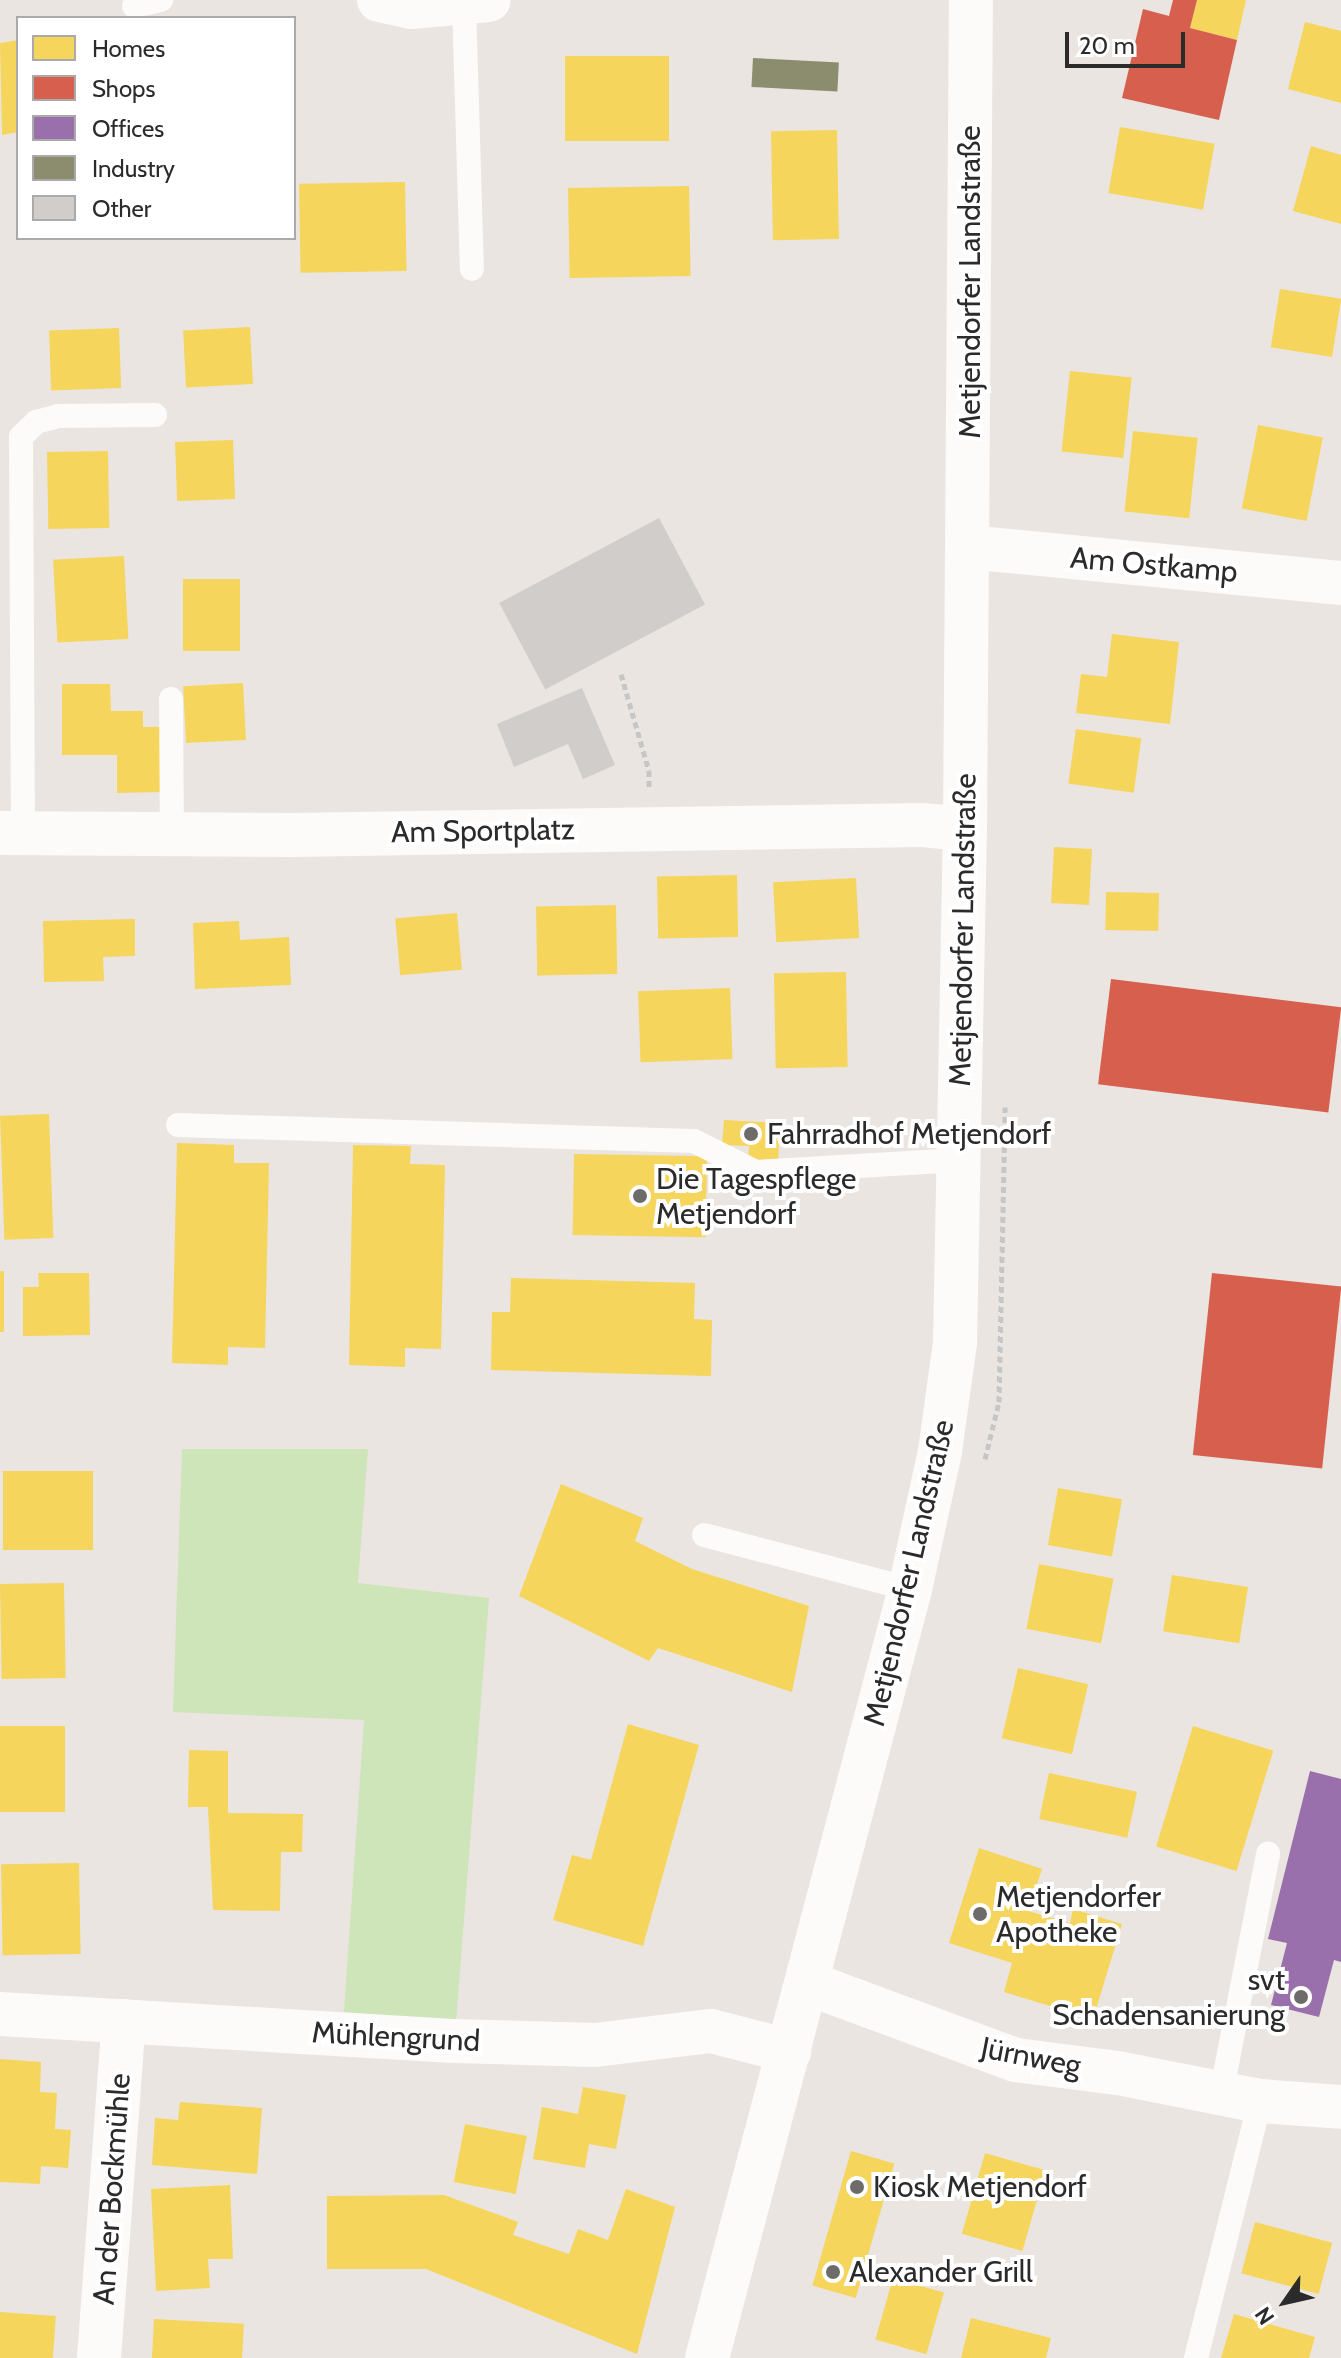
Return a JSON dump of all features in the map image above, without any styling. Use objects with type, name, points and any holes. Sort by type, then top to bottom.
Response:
[{"type":"street","points":[[379,0],[411,7],[476,2]]},
{"type":"street","name":"Metjendorfer Landstraße","points":[[707,2358],[789,2051],[810,1984],[910,1589],[940,1451],[955,1343],[965,829],[971,0]]},
{"type":"street","name":"Am Ostkamp","points":[[967,547],[1341,583]]},
{"type":"street","name":"Am Sportplatz","points":[[11,833],[965,829]]},
{"type":"street","name":"Jürnweg","points":[[810,1984],[1016,2060],[1118,2073],[1240,2098],[1341,2107]]},
{"type":"street","name":"Mühlengrund","points":[[0,2014],[453,2041],[595,2045],[711,2031],[789,2051]]},
{"type":"street","name":"An der Bockmühle","points":[[99,2358],[124,2021]]},
{"type":"lane","points":[[134,6],[161,0]]},
{"type":"lane","points":[[472,269],[476,2]]},
{"type":"lane","points":[[11,833],[21,437],[36,422],[58,416],[155,415]]},
{"type":"lane","points":[[171,699],[172,834]]},
{"type":"lane","points":[[178,1125],[694,1141],[756,1172],[960,1160]]},
{"type":"lane","points":[[704,1535],[910,1589]]},
{"type":"lane","points":[[1196,2358],[1240,2098],[1268,1854]]},
{"type":"path","points":[[621,674],[649,771],[648,828]]},
{"type":"green space","points":[[182,1449],[368,1449],[358,1583],[489,1598],[456,2022],[344,2012],[364,1720],[173,1712]]},
{"type":"building: Homes","points":[[1197,0],[1246,0],[1237,40],[1190,28]]},
{"type":"building: Homes","points":[[1305,22],[1341,31],[1341,103],[1288,89]]},
{"type":"building: Homes","points":[[16,40],[16,132],[2,135],[0,43]]},
{"type":"building: Homes","points":[[565,56],[669,56],[669,141],[565,141]]},
{"type":"building: Homes","points":[[1120,127],[1215,144],[1203,210],[1108,193]]},
{"type":"building: Homes","points":[[837,130],[839,239],[773,240],[771,131]]},
{"type":"building: Homes","points":[[1311,146],[1341,155],[1341,224],[1293,211]]},
{"type":"building: Homes","points":[[405,182],[407,271],[301,273],[299,184]]},
{"type":"building: Homes","points":[[689,186],[691,276],[570,278],[568,188]]},
{"type":"building: Homes","points":[[1280,289],[1341,299],[1332,357],[1271,347]]},
{"type":"building: Homes","points":[[250,327],[253,384],[186,387],[183,331]]},
{"type":"building: Homes","points":[[119,328],[121,388],[51,390],[49,330]]},
{"type":"building: Homes","points":[[1070,371],[1132,377],[1123,458],[1062,452]]},
{"type":"building: Homes","points":[[1258,425],[1323,438],[1307,521],[1242,508]]},
{"type":"building: Homes","points":[[1133,431],[1198,438],[1189,518],[1125,512]]},
{"type":"building: Homes","points":[[233,440],[235,499],[177,501],[175,442]]},
{"type":"building: Homes","points":[[108,451],[109,528],[48,529],[47,452]]},
{"type":"building: Homes","points":[[124,556],[128,639],[57,643],[53,560]]},
{"type":"building: Homes","points":[[183,579],[240,579],[240,651],[183,651]]},
{"type":"building: Homes","points":[[1112,634],[1179,642],[1170,724],[1076,713],[1081,674],[1107,677]]},
{"type":"building: Homes","points":[[243,683],[246,740],[186,743],[183,686]]},
{"type":"building: Homes","points":[[62,684],[110,684],[111,711],[143,711],[143,727],[164,727],[164,792],[117,793],[117,755],[62,755]]},
{"type":"building: Homes","points":[[1076,729],[1141,738],[1134,793],[1068,783]]},
{"type":"building: Homes","points":[[1054,847],[1092,849],[1089,905],[1051,903]]},
{"type":"building: Homes","points":[[737,875],[738,937],[658,938],[657,876]]},
{"type":"building: Homes","points":[[856,878],[859,938],[776,942],[773,882]]},
{"type":"building: Homes","points":[[1106,892],[1159,893],[1158,931],[1105,930]]},
{"type":"building: Homes","points":[[616,905],[617,974],[537,975],[536,906]]},
{"type":"building: Homes","points":[[457,913],[462,970],[400,975],[395,918]]},
{"type":"building: Homes","points":[[135,919],[135,956],[103,957],[104,981],[44,982],[43,921]]},
{"type":"building: Homes","points":[[239,921],[240,940],[289,937],[291,985],[195,989],[193,923]]},
{"type":"building: Homes","points":[[846,972],[848,1067],[776,1068],[774,973]]},
{"type":"building: Homes","points":[[730,988],[732,1059],[641,1062],[638,991]]},
{"type":"building: Homes","points":[[49,1114],[53,1238],[4,1240],[0,1116]]},
{"type":"building: Homes","name":"Fahrradhof Metjendorf","points":[[724,1120],[780,1123],[778,1163],[748,1162],[749,1146],[722,1145]]},
{"type":"building: Homes","points":[[177,1143],[234,1145],[234,1163],[269,1163],[265,1348],[228,1347],[228,1365],[172,1363]]},
{"type":"building: Homes","points":[[353,1145],[411,1146],[410,1164],[445,1165],[441,1349],[405,1348],[405,1367],[349,1365]]},
{"type":"building: Homes","name":"Die Tagespflege Metjendorf","points":[[574,1154],[707,1156],[706,1237],[573,1235]]},
{"type":"building: Homes","points":[[0,1271],[4,1271],[4,1332],[0,1332]]},
{"type":"building: Homes","points":[[38,1273],[89,1273],[90,1335],[23,1336],[23,1287],[39,1287]]},
{"type":"building: Homes","points":[[511,1278],[695,1283],[694,1319],[712,1320],[711,1376],[491,1370],[492,1312],[510,1312]]},
{"type":"building: Homes","points":[[3,1471],[93,1471],[93,1550],[3,1550]]},
{"type":"building: Homes","points":[[561,1484],[643,1518],[635,1541],[692,1569],[809,1606],[792,1692],[658,1648],[649,1661],[519,1596]]},
{"type":"building: Homes","points":[[1058,1488],[1122,1499],[1112,1556],[1048,1545]]},
{"type":"building: Homes","points":[[1039,1564],[1114,1579],[1101,1643],[1026,1629]]},
{"type":"building: Homes","points":[[1172,1575],[1248,1587],[1239,1643],[1163,1631]]},
{"type":"building: Homes","points":[[64,1583],[66,1678],[2,1679],[0,1584]]},
{"type":"building: Homes","points":[[1018,1668],[1088,1684],[1072,1754],[1002,1738]]},
{"type":"building: Homes","points":[[628,1724],[699,1745],[643,1946],[553,1920],[572,1855],[591,1860]]},
{"type":"building: Homes","points":[[0,1726],[65,1726],[65,1812],[0,1812]]},
{"type":"building: Homes","points":[[1193,1726],[1273,1751],[1236,1871],[1156,1846]]},
{"type":"building: Homes","points":[[189,1750],[228,1751],[228,1813],[303,1814],[302,1852],[281,1852],[280,1911],[213,1910],[208,1807],[188,1807]]},
{"type":"building: Homes","points":[[1049,1773],[1137,1792],[1127,1838],[1039,1819]]},
{"type":"building: Homes","points":[[979,1848],[1042,1869],[1028,1911],[1070,1923],[1073,1909],[1122,1924],[1093,2019],[1004,1992],[1012,1963],[949,1943]]},
{"type":"building: Homes","points":[[79,1863],[81,1954],[3,1955],[1,1864]]},
{"type":"building: Homes","points":[[0,2059],[41,2062],[40,2092],[57,2093],[55,2129],[71,2130],[68,2168],[41,2166],[40,2184],[0,2182]]},
{"type":"building: Homes","points":[[583,2087],[626,2095],[616,2149],[589,2144],[585,2168],[533,2159],[542,2107],[578,2114]]},
{"type":"building: Homes","points":[[180,2102],[262,2108],[257,2174],[152,2165],[155,2118],[178,2120]]},
{"type":"building: Homes","points":[[465,2124],[527,2136],[516,2194],[454,2182]]},
{"type":"building: Homes","points":[[851,2151],[894,2163],[856,2298],[812,2286]]},
{"type":"building: Homes","points":[[985,2153],[1046,2170],[1022,2251],[962,2234]]},
{"type":"building: Homes","points":[[230,2185],[233,2259],[208,2259],[210,2288],[156,2291],[151,2189]]},
{"type":"building: Homes","points":[[626,2189],[675,2207],[637,2354],[426,2269],[327,2269],[327,2196],[444,2195],[518,2222],[513,2235],[569,2254],[578,2229],[608,2240]]},
{"type":"building: Homes","points":[[1255,2222],[1332,2243],[1319,2294],[1241,2273]]},
{"type":"building: Homes","points":[[893,2278],[944,2293],[926,2354],[875,2340]]},
{"type":"building: Homes","points":[[0,2312],[56,2316],[53,2358],[0,2358]]},
{"type":"building: Homes","points":[[1234,2314],[1315,2337],[1309,2358],[1221,2358]]},
{"type":"building: Homes","points":[[971,2318],[1051,2338],[1046,2358],[961,2358]]},
{"type":"building: Homes","points":[[154,2319],[244,2324],[242,2358],[152,2358]]},
{"type":"building: Shops","points":[[1173,0],[1197,0],[1190,28],[1237,40],[1219,120],[1122,98],[1143,9],[1169,16]]},
{"type":"building: Shops","points":[[1111,979],[1341,1007],[1328,1112],[1098,1084]]},
{"type":"building: Shops","points":[[1212,1273],[1341,1287],[1322,1469],[1193,1455]]},
{"type":"building: Offices","points":[[1310,1771],[1341,1779],[1341,1962],[1334,1960],[1319,2017],[1271,2005],[1287,1943],[1268,1939]]},
{"type":"building: Industry","points":[[753,58],[839,63],[837,91],[751,87]]},
{"type":"building: Other","points":[[659,518],[705,605],[545,690],[499,603]]},
{"type":"building: Other","points":[[582,688],[615,765],[583,779],[568,744],[514,767],[497,724]]},
{"type":"place","name":"Fahrradhof Metjendorf","points":[[751,1134]]},
{"type":"place","name":"Die Tagespflege Metjendorf","points":[[640,1196]]},
{"type":"place","name":"Metjendorfer Apotheke","points":[[980,1914]]},
{"type":"place","name":"svt Schadensanierung","points":[[1301,1997]]},
{"type":"place","name":"Kiosk Metjendorf","points":[[857,2187]]},
{"type":"place","name":"Alexander Grill","points":[[833,2272]]}]
